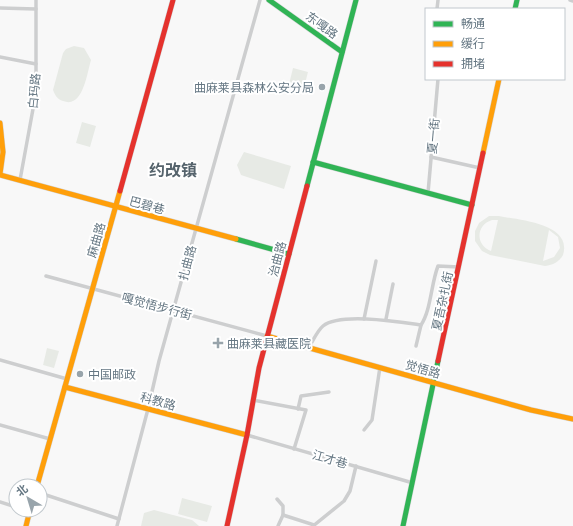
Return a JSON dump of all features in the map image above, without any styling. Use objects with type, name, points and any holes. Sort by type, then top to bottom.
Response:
[{"type":"main road","name":"麻曲路","points":[[39,478],[174,0]]},
{"type":"main road","name":"东嘎路","points":[[269,0],[342,52]]},
{"type":"main road","name":"治曲路","points":[[227,526],[267,336],[342,52],[354,1]]},
{"type":"main road","name":"夏吾杂扎街","points":[[403,526],[499,80]]},
{"type":"main road","points":[[0,123],[2,152],[0,174]]},
{"type":"main road","points":[[313,162],[472,205]]},
{"type":"main road","name":"巴碧巷","points":[[0,174],[289,254]]},
{"type":"main road","name":"觉悟路","points":[[267,336],[531,410],[573,419]]},
{"type":"main road","name":"科教路","points":[[65,387],[247,435]]},
{"type":"street","name":"白玛路","points":[[20,180],[33,110],[36,64],[36,0]]},
{"type":"street","name":"扎曲路","points":[[117,526],[159,361],[260,0]]},
{"type":"street","points":[[0,8],[36,9]]},
{"type":"street","points":[[0,57],[36,64]]},
{"type":"street","name":"夏一街","points":[[428,193],[438,80]]},
{"type":"street","points":[[431,157],[480,168]]},
{"type":"street","points":[[364,319],[376,261]]},
{"type":"street","points":[[416,346],[421,325],[425,319],[433,279],[438,266],[459,267]]},
{"type":"street","name":"嘎觉悟步行街","points":[[46,276],[267,336]]},
{"type":"street","points":[[386,319],[393,284]]},
{"type":"street","points":[[310,347],[322,326],[330,322],[386,319],[421,325]]},
{"type":"street","points":[[0,360],[67,379]]},
{"type":"street","points":[[364,430],[372,420],[380,367]]},
{"type":"street","points":[[298,409],[300,396],[329,392]]},
{"type":"street","points":[[253,400],[306,410],[294,449]]},
{"type":"street","points":[[0,425],[50,439]]},
{"type":"street","name":"江才巷","points":[[247,435],[413,483]]},
{"type":"street","points":[[283,515],[314,525],[344,501],[350,491],[356,466]]},
{"type":"street","points":[[48,496],[119,519]]},
{"type":"street","points":[[277,499],[283,506],[283,515],[278,526]]},
{"type":"shaded area","points":[[74,46],[84,48],[91,60],[86,81],[80,95],[75,100],[70,102],[59,99],[53,90],[63,53],[66,49]]},
{"type":"shaded area","points":[[293,68],[308,72],[303,92],[288,88]]},
{"type":"shaded area","points":[[82,122],[96,126],[90,147],[76,143]]},
{"type":"shaded area","points":[[244,152],[291,166],[284,189],[241,175],[237,165]]},
{"type":"shaded area","points":[[489,216],[499,216],[542,225],[560,236],[564,244],[563,255],[556,263],[545,266],[490,255],[482,251],[475,241],[475,231],[479,223]],"holes":[[[492,220],[498,220],[491,251],[482,244],[480,240],[480,230]],[[549,230],[558,237],[560,248],[554,257],[543,261]]]},
{"type":"shaded area","points":[[47,348],[59,351],[54,368],[43,365]]},
{"type":"shaded area","points":[[182,498],[212,506],[207,522],[178,514]]},
{"type":"shaded area","points":[[154,510],[192,520],[199,526],[141,526],[144,513]]},
{"type":"traffic: fast","points":[[269,0],[342,52]]},
{"type":"traffic: fast","points":[[307,186],[356,0]]},
{"type":"traffic: fast","points":[[515,8],[517,0]]},
{"type":"traffic: fast","points":[[313,162],[472,205]]},
{"type":"traffic: fast","points":[[236,239],[289,254]]},
{"type":"traffic: fast","points":[[403,526],[438,361]]},
{"type":"traffic: slow","points":[[483,153],[499,80]]},
{"type":"traffic: slow","points":[[0,123],[3,152],[0,174]]},
{"type":"traffic: slow","points":[[0,175],[236,239]]},
{"type":"traffic: slow","points":[[39,478],[120,191]]},
{"type":"traffic: slow","points":[[267,336],[531,410],[573,419]]},
{"type":"traffic: slow","points":[[65,387],[247,435]]},
{"type":"traffic: slow","points":[[26,526],[28,518]]},
{"type":"traffic: jam","points":[[120,191],[173,0]]},
{"type":"traffic: jam","points":[[438,361],[483,153]]},
{"type":"traffic: jam","points":[[227,526],[247,435],[259,368],[307,186]]},
{"type":"place","name":"曲麻莱县森林公安分局","points":[[322,87]]},
{"type":"place","name":"曲麻莱县藏医院","points":[[218,343]]},
{"type":"place","name":"中国邮政","points":[[80,374]]},
{"type":"district","name":"约改镇","points":[[173,170]]}]
